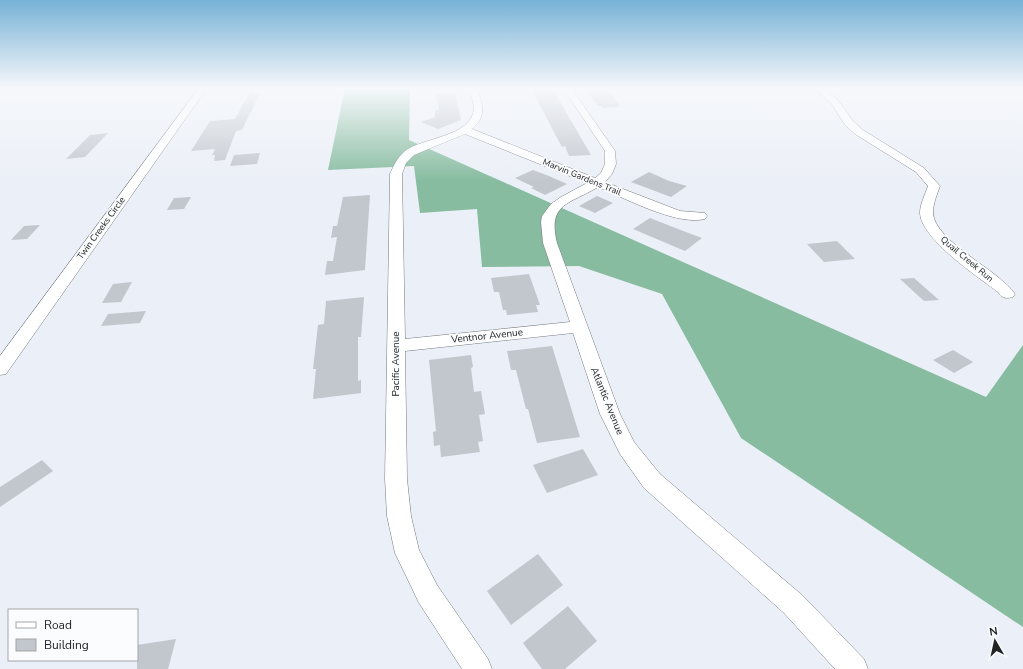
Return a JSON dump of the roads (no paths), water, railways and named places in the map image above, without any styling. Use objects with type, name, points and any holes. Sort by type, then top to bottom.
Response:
[{"type":"street","name":"Twin Creeks Circle","points":[[0,369],[180,119]]},
{"type":"street","name":"Pacific Avenue","points":[[475,119],[465,130],[411,152],[403,157],[397,166],[396,479],[399,516],[407,553],[428,594],[478,669]]},
{"type":"street","name":"Atlantic Avenue","points":[[588,119],[610,151],[612,161],[608,174],[596,183],[556,206],[549,216],[547,228],[550,243],[610,414],[627,448],[652,481],[793,604],[854,669]]},
{"type":"street","name":"Quail Creek Run","points":[[846,119],[859,132],[890,150],[924,174],[934,186],[928,204],[927,216],[935,232],[955,251],[1003,288],[1008,294]]},
{"type":"street","name":"Marvin Gardens Trail","points":[[465,130],[678,215],[700,216]]},
{"type":"street","name":"Ventnor Avenue","points":[[396,346],[579,327]]}]
